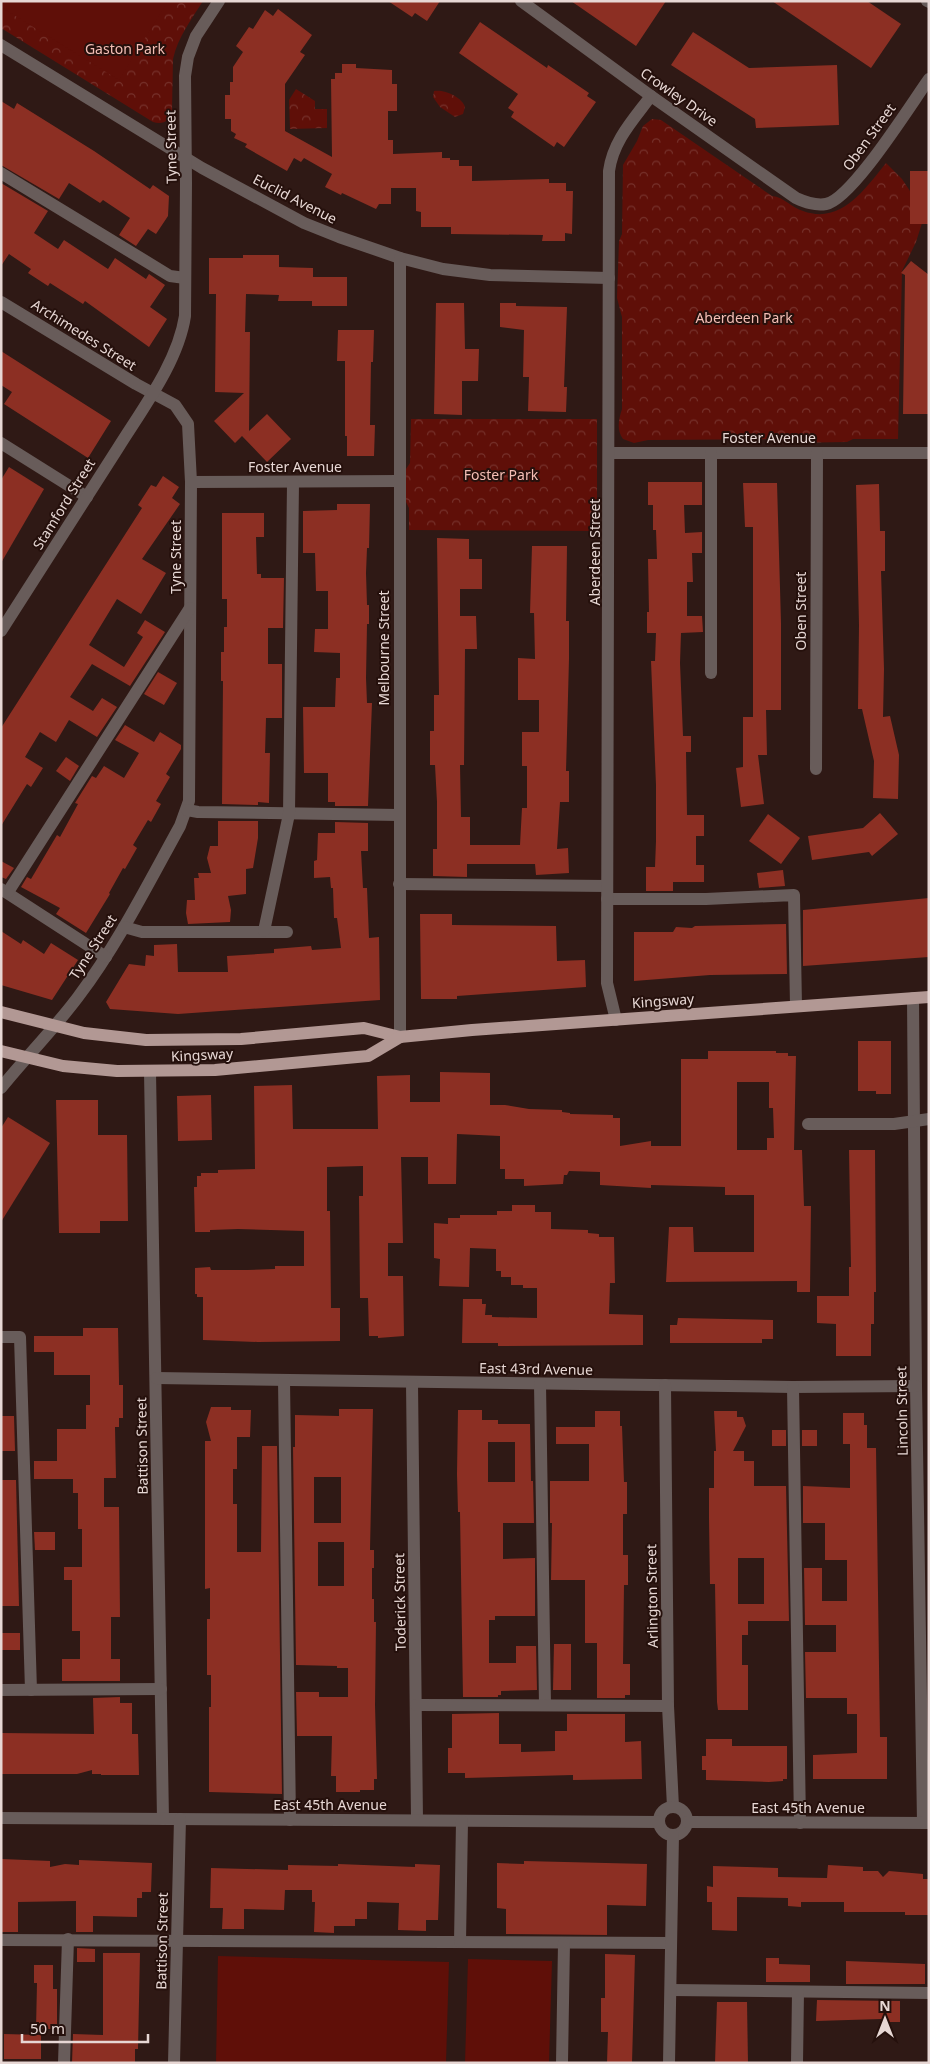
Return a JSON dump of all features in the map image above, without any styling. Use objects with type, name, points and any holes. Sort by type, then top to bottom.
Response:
[{"type":"main road","name":"Kingsway","points":[[1,1012],[95,1035],[146,1040],[241,1039],[364,1028],[400,1038],[929,997]]},
{"type":"main road","name":"Kingsway","points":[[1,1051],[63,1066],[118,1071],[215,1070],[368,1056],[400,1038]]},
{"type":"street","name":"Tyne Street","points":[[1,1088],[77,998],[106,957],[180,826],[187,810],[191,482],[188,424],[175,405],[152,393],[183,333],[185,316],[185,76],[188,57],[196,36],[219,1]]},
{"type":"street","name":"Crowley Drive","points":[[521,1],[651,96],[796,198],[814,204],[826,204]]},
{"type":"street","name":"Euclid Avenue","points":[[1,45],[185,158],[304,223],[338,238],[400,258],[443,269],[490,275],[609,278]]},
{"type":"street","name":"Oben Street","points":[[826,204],[843,195],[862,175],[929,79]]},
{"type":"street","name":"Aberdeen Street","points":[[616,1020],[608,990],[607,893],[610,453],[609,171],[611,158],[618,142],[651,96]]},
{"type":"street","points":[[1,173],[170,276],[185,278]]},
{"type":"street","name":"Melbourne Street","points":[[400,258],[400,1038]]},
{"type":"street","name":"Archimedes Street","points":[[1,302],[152,393]]},
{"type":"street","name":"Stamford Street","points":[[1,631],[152,393]]},
{"type":"street","points":[[1,443],[87,497]]},
{"type":"street","name":"Oben Street","points":[[816,452],[816,769]]},
{"type":"street","name":"Foster Avenue","points":[[610,453],[929,453]]},
{"type":"street","points":[[711,453],[711,673]]},
{"type":"street","name":"Foster Avenue","points":[[191,482],[399,481]]},
{"type":"street","points":[[264,932],[289,814],[293,482]]},
{"type":"street","points":[[106,957],[5,890],[190,607]]},
{"type":"street","points":[[187,810],[198,812],[399,815]]},
{"type":"street","points":[[399,884],[706,899],[794,895],[796,1006]]},
{"type":"street","points":[[124,927],[142,932],[287,932]]},
{"type":"street","name":"Lincoln Street","points":[[913,998],[916,1386],[925,1701],[926,1823]]},
{"type":"street","name":"Battison Street","points":[[150,1072],[163,1819]]},
{"type":"street","points":[[808,1124],[894,1124],[929,1118]]},
{"type":"street","points":[[1,1337],[20,1337],[31,1690]]},
{"type":"street","name":"East 43rd Avenue","points":[[156,1378],[412,1383],[793,1387],[916,1386]]},
{"type":"street","points":[[284,1380],[290,1820]]},
{"type":"street","name":"Toderick Street","points":[[412,1383],[417,1820]]},
{"type":"street","points":[[540,1384],[545,1706]]},
{"type":"street","name":"Arlington Street","points":[[664,1385],[668,1706],[673,1807]]},
{"type":"street","points":[[793,1387],[800,1823]]},
{"type":"street","points":[[1,1690],[161,1689]]},
{"type":"street","points":[[416,1706],[668,1706]]},
{"type":"street","points":[[673,1807],[684,1813],[687,1822],[684,1830],[673,1835],[662,1829],[659,1822],[662,1813],[673,1807]]},
{"type":"street","name":"East 45th Avenue","points":[[1,1818],[659,1822]]},
{"type":"street","name":"Battison Street","points":[[174,2063],[180,1819]]},
{"type":"street","points":[[460,1942],[462,1821]]},
{"type":"street","name":"East 45th Avenue","points":[[687,1822],[926,1823]]},
{"type":"street","points":[[670,2063],[673,1835]]},
{"type":"street","points":[[64,2063],[68,1939]]},
{"type":"street","points":[[1,1940],[671,1943]]},
{"type":"street","points":[[562,2063],[564,1943]]},
{"type":"street","points":[[671,1990],[929,1993]]},
{"type":"street","points":[[797,2063],[798,1992]]},
{"type":"green space","name":"Gaston Park","points":[[1,1],[203,1],[185,29],[175,51],[170,117],[163,122],[153,122],[1,28]]},
{"type":"green space","points":[[1,1],[168,1],[119,80],[1,7]]},
{"type":"green space","points":[[296,89],[315,101],[315,109],[327,109],[327,128],[290,129],[289,100]]},
{"type":"green space","points":[[434,91],[457,97],[465,107],[463,114],[455,117],[440,107],[433,97]]},
{"type":"green space","name":"Aberdeen Park","points":[[652,119],[661,120],[772,196],[780,198],[803,211],[817,214],[829,213],[840,209],[861,193],[886,163],[902,179],[916,200],[922,223],[916,242],[902,271],[898,439],[853,439],[847,442],[788,443],[781,439],[648,440],[634,443],[623,439],[619,432],[622,409],[622,317],[617,298],[619,241],[622,234],[623,165],[637,141],[643,126]]},
{"type":"green space","name":"Foster Park","points":[[411,419],[597,419],[597,531],[409,530],[409,508],[406,502],[406,469],[410,463]]},
{"type":"green space","points":[[218,1956],[449,1962],[446,2063],[216,2063]]},
{"type":"green space","points":[[468,1959],[552,1961],[549,2063],[465,2063]]},
{"type":"building","points":[[388,1],[440,1],[427,21],[415,13],[412,17]]},
{"type":"building","points":[[571,1],[666,1],[636,46]]},
{"type":"building","points":[[772,1],[867,1],[901,24],[871,68]]},
{"type":"building","points":[[278,9],[312,35],[300,52],[305,55],[285,84],[285,131],[332,157],[331,79],[335,79],[335,73],[342,73],[342,64],[356,64],[356,68],[392,70],[392,84],[397,84],[397,111],[388,111],[388,140],[393,140],[393,154],[442,152],[442,158],[459,160],[459,166],[472,166],[472,181],[549,179],[549,183],[566,183],[566,191],[573,191],[572,234],[565,233],[565,241],[542,241],[543,235],[451,234],[451,227],[421,227],[421,212],[416,211],[416,188],[391,188],[391,204],[379,204],[376,209],[325,187],[332,174],[304,158],[301,162],[294,158],[287,171],[245,147],[247,144],[234,138],[236,134],[231,131],[231,119],[225,119],[225,95],[230,95],[230,82],[233,82],[233,67],[243,52],[236,46],[249,27],[253,29],[265,10],[273,16]]},
{"type":"building","points":[[480,22],[547,68],[548,65],[589,93],[587,96],[596,102],[564,147],[557,142],[554,147],[511,117],[514,112],[508,108],[518,94],[459,53]]},
{"type":"building","points":[[693,32],[749,68],[837,65],[839,125],[756,128],[755,119],[671,65]]},
{"type":"building","points":[[1,101],[14,109],[17,103],[94,151],[150,189],[153,185],[169,196],[168,216],[156,234],[148,229],[136,246],[119,235],[130,218],[103,200],[100,203],[69,183],[59,199],[1,165]]},
{"type":"building","points":[[910,171],[929,171],[929,224],[910,224]]},
{"type":"building","points":[[1,183],[48,211],[34,233],[58,249],[64,240],[108,269],[115,258],[146,279],[149,274],[165,285],[150,307],[167,319],[149,347],[85,301],[83,304],[50,283],[48,286],[28,273],[31,269],[9,254],[1,266]]},
{"type":"building","points":[[243,255],[279,255],[279,267],[313,268],[313,277],[347,277],[347,306],[312,306],[312,301],[278,301],[279,295],[246,294],[245,332],[250,332],[249,431],[267,414],[291,439],[267,462],[242,436],[235,443],[214,421],[244,393],[215,392],[216,294],[209,294],[209,258],[243,258]]},
{"type":"building","points":[[911,261],[929,275],[929,414],[903,414],[905,275],[901,273]]},
{"type":"building","points":[[436,303],[464,303],[465,349],[479,349],[478,381],[462,381],[462,415],[434,414]]},
{"type":"building","points":[[500,303],[516,303],[516,306],[567,307],[564,387],[567,387],[566,412],[528,411],[529,377],[523,377],[524,330],[500,327]]},
{"type":"building","points":[[338,330],[374,330],[373,362],[371,362],[370,425],[375,425],[374,456],[347,456],[347,436],[345,436],[345,361],[337,361]]},
{"type":"building","points":[[1,351],[111,421],[88,458],[4,404],[12,392],[1,385]]},
{"type":"building","points":[[9,467],[44,489],[1,563],[1,480]]},
{"type":"building","points":[[163,476],[179,487],[172,498],[180,504],[142,559],[166,573],[141,614],[117,599],[89,645],[124,667],[143,637],[137,633],[145,620],[165,632],[130,686],[92,664],[70,697],[93,711],[102,698],[117,707],[97,737],[69,720],[56,742],[40,732],[25,757],[43,768],[31,787],[27,784],[1,826],[1,728],[142,508],[138,505],[151,485],[156,487]]},
{"type":"building","points":[[648,482],[702,482],[702,505],[684,505],[685,533],[702,532],[702,553],[692,553],[693,582],[687,582],[687,616],[702,616],[703,632],[681,633],[680,663],[683,736],[691,736],[691,752],[686,752],[687,815],[704,815],[704,836],[696,836],[696,865],[704,865],[704,882],[673,882],[673,891],[646,891],[646,867],[655,867],[656,841],[656,785],[651,661],[655,661],[656,633],[647,633],[647,612],[649,612],[648,559],[657,559],[656,530],[653,530],[653,505],[648,505]]},
{"type":"building","points":[[743,483],[777,483],[781,623],[781,710],[766,710],[767,755],[758,755],[764,804],[741,807],[736,768],[743,767],[743,717],[753,717],[753,527],[745,527]]},
{"type":"building","points":[[879,484],[880,531],[885,531],[885,571],[881,571],[884,669],[883,717],[890,716],[899,755],[898,799],[873,798],[874,761],[862,709],[858,709],[859,625],[856,485]]},
{"type":"building","points":[[337,504],[370,504],[369,548],[367,548],[366,573],[367,605],[369,605],[369,624],[367,624],[367,703],[372,703],[368,806],[335,806],[335,802],[328,802],[328,773],[304,773],[303,707],[335,707],[336,678],[340,678],[340,653],[314,652],[315,629],[328,629],[328,591],[316,591],[315,553],[303,553],[303,511],[337,510]]},
{"type":"building","points":[[222,513],[264,513],[264,537],[256,537],[257,574],[261,574],[261,578],[284,578],[283,628],[268,628],[268,664],[282,664],[282,718],[266,718],[265,753],[270,753],[269,803],[258,802],[258,805],[222,804],[223,681],[221,681],[221,652],[224,652],[224,627],[227,627],[227,599],[222,599]]},
{"type":"building","points":[[437,538],[469,539],[469,559],[482,559],[482,589],[460,589],[460,616],[476,616],[477,649],[465,649],[464,765],[460,765],[461,817],[470,817],[470,845],[520,845],[522,808],[527,808],[527,766],[522,766],[522,732],[539,732],[539,700],[518,700],[518,658],[535,659],[534,613],[530,613],[532,546],[567,546],[566,621],[569,621],[569,659],[566,771],[569,771],[569,802],[560,802],[557,849],[568,848],[569,873],[536,875],[535,864],[467,864],[467,877],[433,876],[433,849],[437,849],[437,802],[435,765],[430,765],[430,731],[434,731],[434,695],[439,695]]},
{"type":"building","points":[[158,672],[177,683],[164,705],[144,694]]},
{"type":"building","points":[[125,725],[154,742],[160,732],[181,745],[181,749],[166,774],[170,777],[156,801],[161,804],[151,822],[148,820],[133,845],[137,848],[125,869],[123,868],[110,894],[86,933],[56,914],[60,908],[21,887],[27,877],[31,879],[57,835],[60,837],[78,804],[75,803],[92,776],[96,778],[104,766],[124,778],[139,753],[115,740]]},
{"type":"building","points":[[66,757],[79,766],[70,781],[56,771]]},
{"type":"building","points":[[880,813],[898,834],[872,856],[869,852],[812,860],[808,836],[863,828]]},
{"type":"building","points":[[768,814],[800,838],[781,864],[749,841]]},
{"type":"building","points":[[218,821],[258,821],[258,838],[253,868],[246,869],[246,894],[228,896],[231,910],[230,922],[188,924],[186,913],[187,900],[195,900],[194,878],[199,878],[198,873],[211,873],[207,858],[210,846],[218,846]]},
{"type":"building","points":[[335,822],[368,823],[368,851],[361,851],[363,888],[367,888],[369,938],[379,937],[380,1000],[178,1014],[110,1009],[106,1002],[129,964],[145,966],[146,955],[154,956],[154,945],[177,944],[178,972],[228,972],[227,956],[274,953],[274,949],[311,946],[312,950],[341,948],[337,918],[334,918],[333,888],[331,888],[330,877],[314,878],[314,861],[317,860],[318,833],[335,833]]},
{"type":"building","points":[[1,861],[14,868],[6,879],[1,877]]},
{"type":"building","points":[[783,870],[785,886],[759,888],[757,873]]},
{"type":"building","points":[[929,898],[929,957],[803,966],[803,910]]},
{"type":"building","points":[[420,914],[452,914],[452,925],[556,926],[557,961],[585,960],[586,987],[457,996],[457,999],[421,999]]},
{"type":"building","points":[[786,924],[787,974],[710,975],[634,981],[634,932],[673,932],[676,927],[692,928],[695,926]]},
{"type":"building","points":[[1,931],[21,944],[23,940],[44,954],[51,943],[78,960],[52,1000],[1,985]]},
{"type":"building","points":[[858,1041],[891,1041],[891,1094],[876,1094],[876,1091],[858,1091]]},
{"type":"building","points":[[708,1051],[776,1051],[776,1053],[788,1053],[788,1056],[796,1056],[794,1150],[802,1150],[804,1206],[811,1206],[810,1292],[797,1292],[797,1281],[666,1282],[669,1227],[693,1227],[694,1252],[754,1252],[754,1195],[725,1195],[725,1187],[651,1185],[651,1188],[600,1185],[600,1172],[569,1171],[567,1175],[564,1175],[563,1184],[524,1186],[524,1179],[505,1179],[505,1169],[500,1169],[500,1136],[457,1134],[456,1184],[428,1184],[428,1157],[401,1157],[403,1243],[388,1243],[388,1276],[403,1276],[404,1336],[378,1338],[378,1336],[369,1336],[368,1298],[360,1298],[359,1196],[363,1196],[363,1166],[327,1167],[327,1211],[330,1211],[331,1308],[340,1308],[340,1341],[258,1342],[203,1340],[203,1297],[197,1297],[197,1294],[195,1294],[195,1268],[210,1267],[211,1270],[247,1270],[275,1269],[275,1266],[304,1266],[304,1231],[238,1229],[195,1232],[194,1187],[197,1187],[197,1176],[201,1176],[201,1173],[218,1173],[218,1170],[255,1169],[254,1086],[292,1085],[293,1129],[378,1129],[377,1076],[410,1075],[410,1102],[440,1102],[440,1072],[490,1073],[490,1105],[562,1110],[562,1112],[570,1114],[613,1115],[613,1118],[620,1118],[620,1146],[651,1141],[651,1146],[681,1146],[681,1059],[708,1059]],"holes":[[[737,1082],[769,1082],[769,1108],[773,1108],[774,1138],[767,1138],[767,1150],[737,1150]]]},
{"type":"building","points":[[211,1095],[212,1140],[178,1141],[177,1096]]},
{"type":"building","points":[[56,1100],[98,1100],[98,1135],[127,1135],[128,1221],[100,1221],[100,1233],[59,1233]]},
{"type":"building","points":[[8,1117],[50,1143],[1,1222],[1,1128]]},
{"type":"building","points":[[849,1150],[875,1150],[876,1292],[874,1292],[874,1324],[871,1324],[871,1356],[836,1356],[836,1324],[817,1323],[817,1296],[849,1296],[849,1267],[851,1267]]},
{"type":"building","points":[[512,1205],[535,1205],[535,1212],[551,1212],[551,1229],[588,1230],[588,1233],[599,1234],[599,1237],[614,1237],[615,1283],[610,1283],[609,1314],[643,1315],[643,1345],[498,1346],[498,1343],[462,1343],[463,1299],[482,1299],[482,1304],[486,1304],[485,1315],[492,1315],[492,1317],[537,1318],[537,1288],[523,1288],[523,1285],[511,1285],[511,1277],[501,1277],[501,1271],[496,1271],[496,1249],[470,1248],[469,1287],[439,1286],[440,1259],[434,1258],[434,1223],[448,1224],[448,1218],[460,1218],[460,1215],[497,1215],[497,1211],[512,1211]]},
{"type":"building","points":[[678,1318],[773,1320],[773,1339],[762,1339],[762,1343],[670,1343],[670,1325],[677,1325]]},
{"type":"building","points":[[83,1328],[118,1328],[119,1385],[123,1385],[123,1418],[119,1418],[119,1427],[115,1427],[116,1478],[104,1478],[104,1507],[119,1507],[120,1617],[111,1617],[111,1659],[120,1659],[120,1681],[62,1681],[62,1659],[80,1659],[80,1631],[72,1631],[72,1580],[64,1580],[64,1567],[82,1567],[82,1529],[78,1529],[78,1493],[73,1493],[73,1479],[34,1479],[34,1461],[57,1461],[57,1429],[86,1429],[86,1405],[90,1405],[90,1375],[54,1375],[54,1352],[34,1352],[34,1336],[83,1336]]},
{"type":"building","points":[[211,1407],[251,1410],[250,1437],[237,1437],[237,1469],[233,1469],[233,1504],[237,1504],[237,1552],[261,1552],[262,1446],[277,1446],[282,1794],[209,1792],[211,1675],[207,1675],[207,1619],[210,1619],[210,1588],[205,1589],[205,1441],[211,1441],[206,1422]]},
{"type":"building","points":[[339,1409],[373,1409],[370,1550],[374,1550],[372,1599],[374,1599],[374,1622],[376,1622],[375,1705],[377,1779],[374,1779],[374,1790],[360,1790],[360,1792],[336,1792],[336,1776],[331,1776],[332,1736],[297,1736],[296,1692],[319,1692],[319,1697],[348,1697],[348,1668],[296,1665],[293,1447],[295,1447],[295,1415],[339,1416]],"holes":[[[314,1477],[341,1477],[341,1523],[314,1523]],[[318,1542],[344,1542],[344,1586],[318,1586]]]},
{"type":"building","points":[[458,1410],[482,1410],[482,1420],[498,1420],[498,1424],[530,1424],[534,1523],[503,1523],[503,1559],[535,1558],[535,1616],[495,1616],[495,1620],[489,1620],[489,1663],[516,1663],[516,1646],[536,1646],[537,1690],[501,1691],[501,1695],[498,1695],[498,1697],[463,1697],[460,1512],[458,1512]],"holes":[[[488,1442],[515,1442],[515,1482],[488,1482]]]},
{"type":"building","points":[[595,1411],[620,1411],[620,1426],[622,1426],[624,1482],[627,1482],[627,1514],[623,1514],[623,1555],[628,1555],[628,1585],[624,1585],[623,1664],[630,1664],[630,1695],[625,1695],[625,1698],[597,1698],[597,1643],[585,1643],[585,1580],[551,1580],[552,1523],[550,1523],[550,1481],[589,1481],[589,1444],[556,1444],[556,1427],[595,1427]]},
{"type":"building","points":[[714,1411],[737,1411],[737,1417],[743,1417],[746,1426],[733,1451],[744,1451],[744,1461],[754,1461],[754,1486],[786,1486],[789,1621],[748,1621],[748,1635],[742,1635],[742,1665],[748,1665],[748,1710],[718,1710],[717,1702],[715,1584],[710,1584],[709,1518],[709,1488],[714,1488],[714,1451],[716,1451]],"holes":[[[738,1558],[764,1558],[764,1604],[738,1604]]]},
{"type":"building","points":[[843,1413],[864,1413],[864,1425],[867,1425],[867,1448],[876,1448],[880,1737],[887,1737],[887,1779],[813,1779],[813,1755],[857,1753],[857,1714],[847,1714],[847,1698],[806,1698],[805,1652],[836,1652],[836,1625],[805,1625],[804,1568],[822,1568],[822,1601],[847,1601],[847,1560],[825,1560],[825,1523],[803,1523],[803,1486],[850,1488],[850,1444],[843,1444]]},
{"type":"building","points":[[1,1416],[14,1416],[15,1451],[1,1451]]},
{"type":"building","points":[[772,1430],[786,1430],[786,1446],[772,1446]]},
{"type":"building","points":[[802,1430],[817,1430],[817,1446],[802,1446]]},
{"type":"building","points":[[1,1480],[16,1480],[19,1606],[1,1606]]},
{"type":"building","points":[[34,1532],[55,1532],[55,1550],[35,1550]]},
{"type":"building","points":[[1,1633],[20,1633],[20,1650],[1,1650]]},
{"type":"building","points":[[554,1644],[571,1644],[571,1690],[553,1690]]},
{"type":"building","points":[[120,1697],[120,1703],[132,1703],[132,1734],[138,1734],[139,1775],[101,1775],[92,1774],[92,1770],[77,1774],[1,1774],[1,1733],[94,1734],[93,1698]]},
{"type":"building","points":[[499,1713],[499,1744],[521,1744],[521,1752],[555,1751],[555,1731],[567,1731],[567,1714],[625,1714],[625,1742],[641,1741],[642,1779],[573,1780],[573,1775],[465,1778],[465,1773],[448,1773],[448,1748],[452,1748],[452,1714]]},
{"type":"building","points":[[706,1739],[732,1739],[732,1746],[787,1746],[787,1779],[769,1782],[706,1780],[706,1770],[702,1770],[702,1756],[706,1756]]},
{"type":"building","points":[[2,1859],[50,1861],[50,1867],[65,1864],[79,1865],[79,1860],[152,1863],[151,1892],[142,1892],[142,1898],[137,1898],[137,1917],[93,1916],[93,1932],[76,1932],[76,1901],[18,1902],[18,1932],[1,1932]]},
{"type":"building","points":[[524,1861],[647,1864],[646,1906],[607,1905],[607,1935],[506,1934],[506,1909],[497,1908],[497,1863],[524,1864]]},
{"type":"building","points":[[338,1864],[415,1867],[415,1864],[440,1865],[438,1920],[426,1920],[426,1931],[398,1930],[399,1903],[367,1902],[367,1919],[355,1919],[355,1926],[334,1926],[334,1933],[314,1932],[315,1902],[312,1902],[312,1890],[285,1890],[284,1910],[244,1909],[244,1929],[222,1929],[223,1908],[210,1908],[211,1868],[288,1870],[288,1865],[338,1866]]},
{"type":"building","points":[[828,1865],[863,1867],[863,1871],[878,1871],[883,1877],[889,1871],[923,1874],[923,1879],[929,1879],[929,1915],[905,1915],[905,1912],[844,1912],[844,1902],[801,1902],[801,1907],[788,1906],[788,1898],[737,1897],[737,1931],[712,1930],[712,1902],[707,1902],[707,1886],[713,1887],[713,1866],[778,1868],[778,1877],[827,1878]]},
{"type":"building","points":[[77,1948],[95,1949],[95,1962],[77,1962]]},
{"type":"building","points":[[103,1953],[140,1953],[138,2049],[135,2049],[135,2063],[72,2063],[73,2034],[103,2035]]},
{"type":"building","points":[[605,1954],[635,1955],[632,2063],[607,2063],[608,2032],[601,2032],[601,1998],[605,1998]]},
{"type":"building","points":[[766,1958],[779,1958],[779,1964],[810,1965],[810,1982],[766,1982]]},
{"type":"building","points":[[846,1961],[925,1964],[925,1984],[846,1984]]},
{"type":"building","points":[[34,1965],[53,1965],[53,1989],[57,1989],[57,2029],[36,2029],[37,1983],[34,1983]]},
{"type":"building","points":[[817,2000],[900,2001],[900,2022],[881,2022],[881,2019],[816,2021]]},
{"type":"building","points":[[717,2002],[747,2002],[748,2063],[715,2063]]},
{"type":"building","points":[[4,2034],[41,2035],[41,2059],[4,2059]]}]
